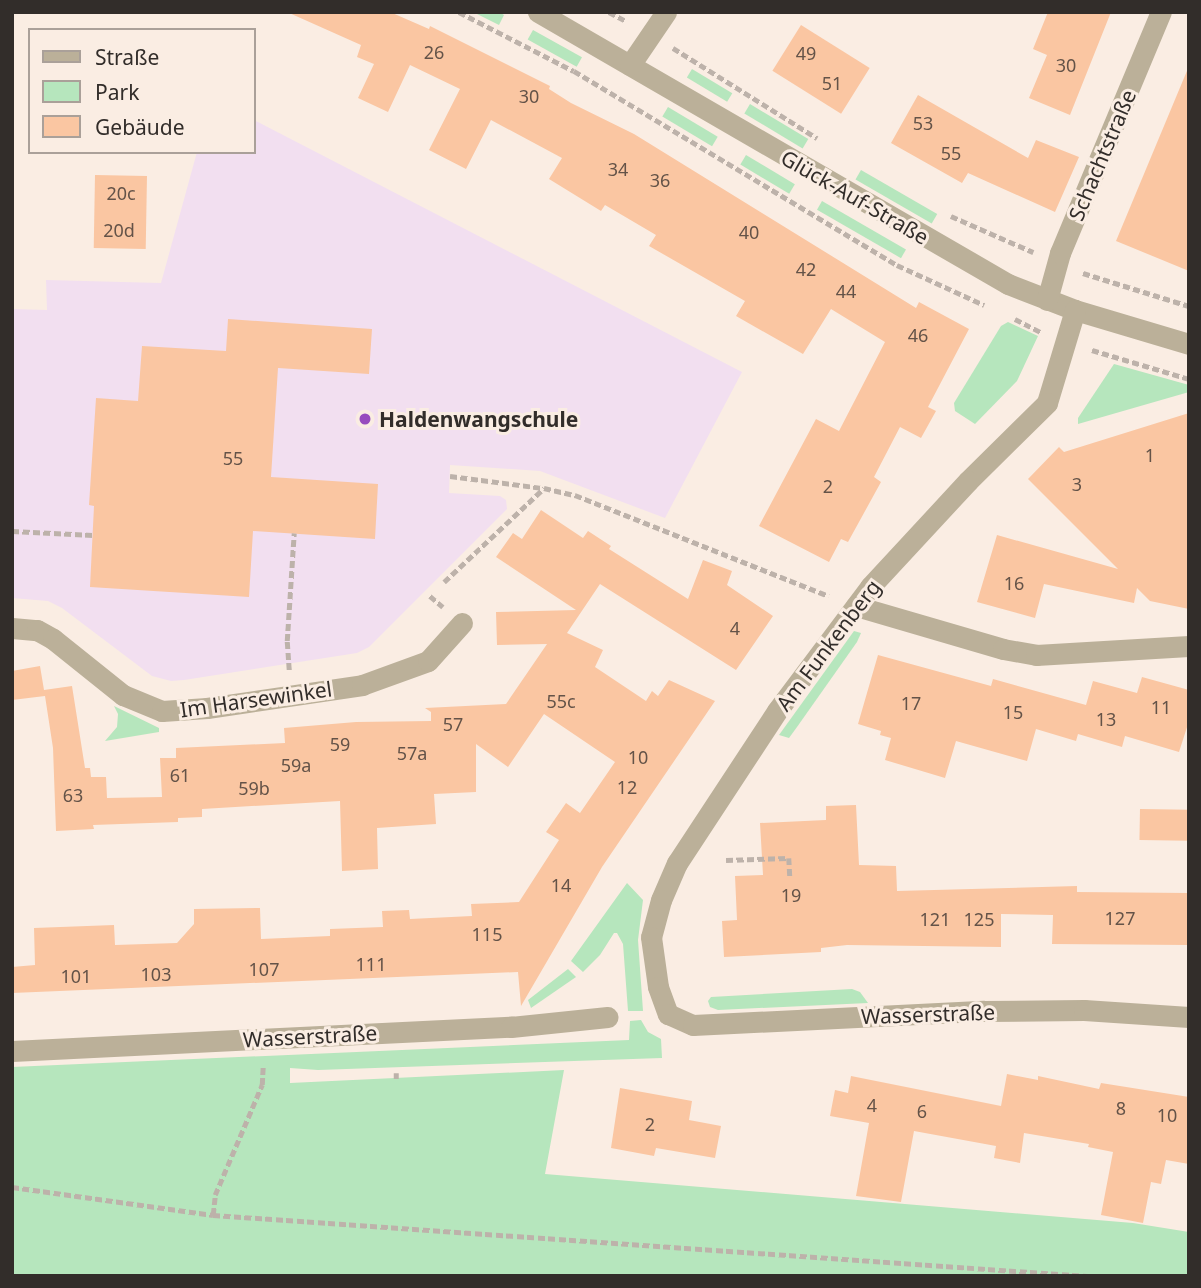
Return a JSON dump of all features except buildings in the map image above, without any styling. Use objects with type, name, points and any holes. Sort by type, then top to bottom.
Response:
[{"type":"street","name":"Glück-Auf-Straße","points":[[538,12],[823,180],[997,278],[1075,310],[1189,344]]},
{"type":"street","points":[[631,65],[666,12]]},
{"type":"street","name":"Schachtstraße","points":[[1048,300],[1056,265],[1161,12]]},
{"type":"street","name":"Am Funkenberg","points":[[668,1014],[658,987],[651,937],[672,872],[777,711],[856,606],[968,481],[1047,403],[1075,310]]},
{"type":"street","points":[[856,606],[1003,649],[1036,655],[1189,646]]},
{"type":"street","name":"Im Harsewinkel","points":[[12,628],[37,630],[123,695],[162,711],[362,685],[428,661],[461,623]]},
{"type":"street","name":"Wasserstraße","points":[[668,1014],[693,1025],[984,1011],[1084,1010],[1189,1017]]},
{"type":"street","name":"Wasserstraße","points":[[12,1051],[511,1027],[607,1017]]},
{"type":"path","points":[[459,12],[574,71],[805,211],[948,290]]},
{"type":"path","points":[[694,65],[821,140]]},
{"type":"path","points":[[939,210],[1056,265],[1189,306]]},
{"type":"path","points":[[1163,371],[1189,379]]},
{"type":"path","points":[[450,476],[544,488],[575,495],[856,606]]},
{"type":"path","points":[[444,582],[544,488]]},
{"type":"path","points":[[12,531],[93,535]]},
{"type":"path","points":[[292,696],[287,641],[294,533]]},
{"type":"path","points":[[726,860],[789,858],[790,876]]},
{"type":"path","points":[[213,1214],[215,1195],[262,1085],[265,1038]]},
{"type":"path","points":[[12,1187],[213,1214],[1088,1276]]},
{"type":"shaded area","name":"Haldenwangschule","points":[[256,121],[742,372],[665,518],[540,471],[450,465],[449,493],[500,496],[506,500],[507,509],[369,647],[357,653],[171,681],[152,676],[62,608],[48,601],[12,598],[12,309],[47,310],[46,280],[161,283],[196,154],[256,154]]},
{"type":"green space","points":[[473,12],[499,12],[504,15],[499,25]]},
{"type":"green space","points":[[533,30],[582,57],[577,67],[528,40]]},
{"type":"green space","points":[[692,69],[732,93],[727,102],[687,78]]},
{"type":"green space","points":[[750,104],[808,139],[803,148],[744,113]]},
{"type":"green space","points":[[668,107],[718,137],[712,146],[662,116]]},
{"type":"green space","points":[[746,155],[795,184],[789,194],[740,164]]},
{"type":"green space","points":[[861,170],[937,214],[932,224],[856,180]]},
{"type":"green space","points":[[822,201],[906,250],[901,258],[817,210]]},
{"type":"green space","points":[[1008,322],[1038,336],[1017,381],[975,424],[955,411],[954,403],[1001,326]]},
{"type":"green space","points":[[1114,364],[1189,385],[1189,392],[1078,424],[1078,418]]},
{"type":"green space","points":[[854,631],[861,633],[857,642],[797,727],[789,738],[779,735]]},
{"type":"green space","points":[[114,706],[159,728],[159,732],[105,741],[117,727],[118,714]]},
{"type":"green space","points":[[627,883],[643,900],[638,940],[643,1011],[628,1011],[623,944],[617,933],[614,933],[600,955],[583,972],[571,961]]},
{"type":"green space","points":[[568,969],[576,977],[531,1008],[528,1000]]},
{"type":"green space","points":[[852,989],[860,992],[868,1003],[718,1010],[710,1007],[708,1001],[711,997]]},
{"type":"green space","points":[[641,1020],[648,1032],[661,1039],[662,1058],[318,1070],[290,1068],[290,1083],[564,1070],[545,1174],[1133,1223],[1189,1232],[1189,1276],[12,1276],[12,1067],[629,1040],[630,1021]]},
{"type":"place","name":"Haldenwangschule","points":[[365,419]]}]
